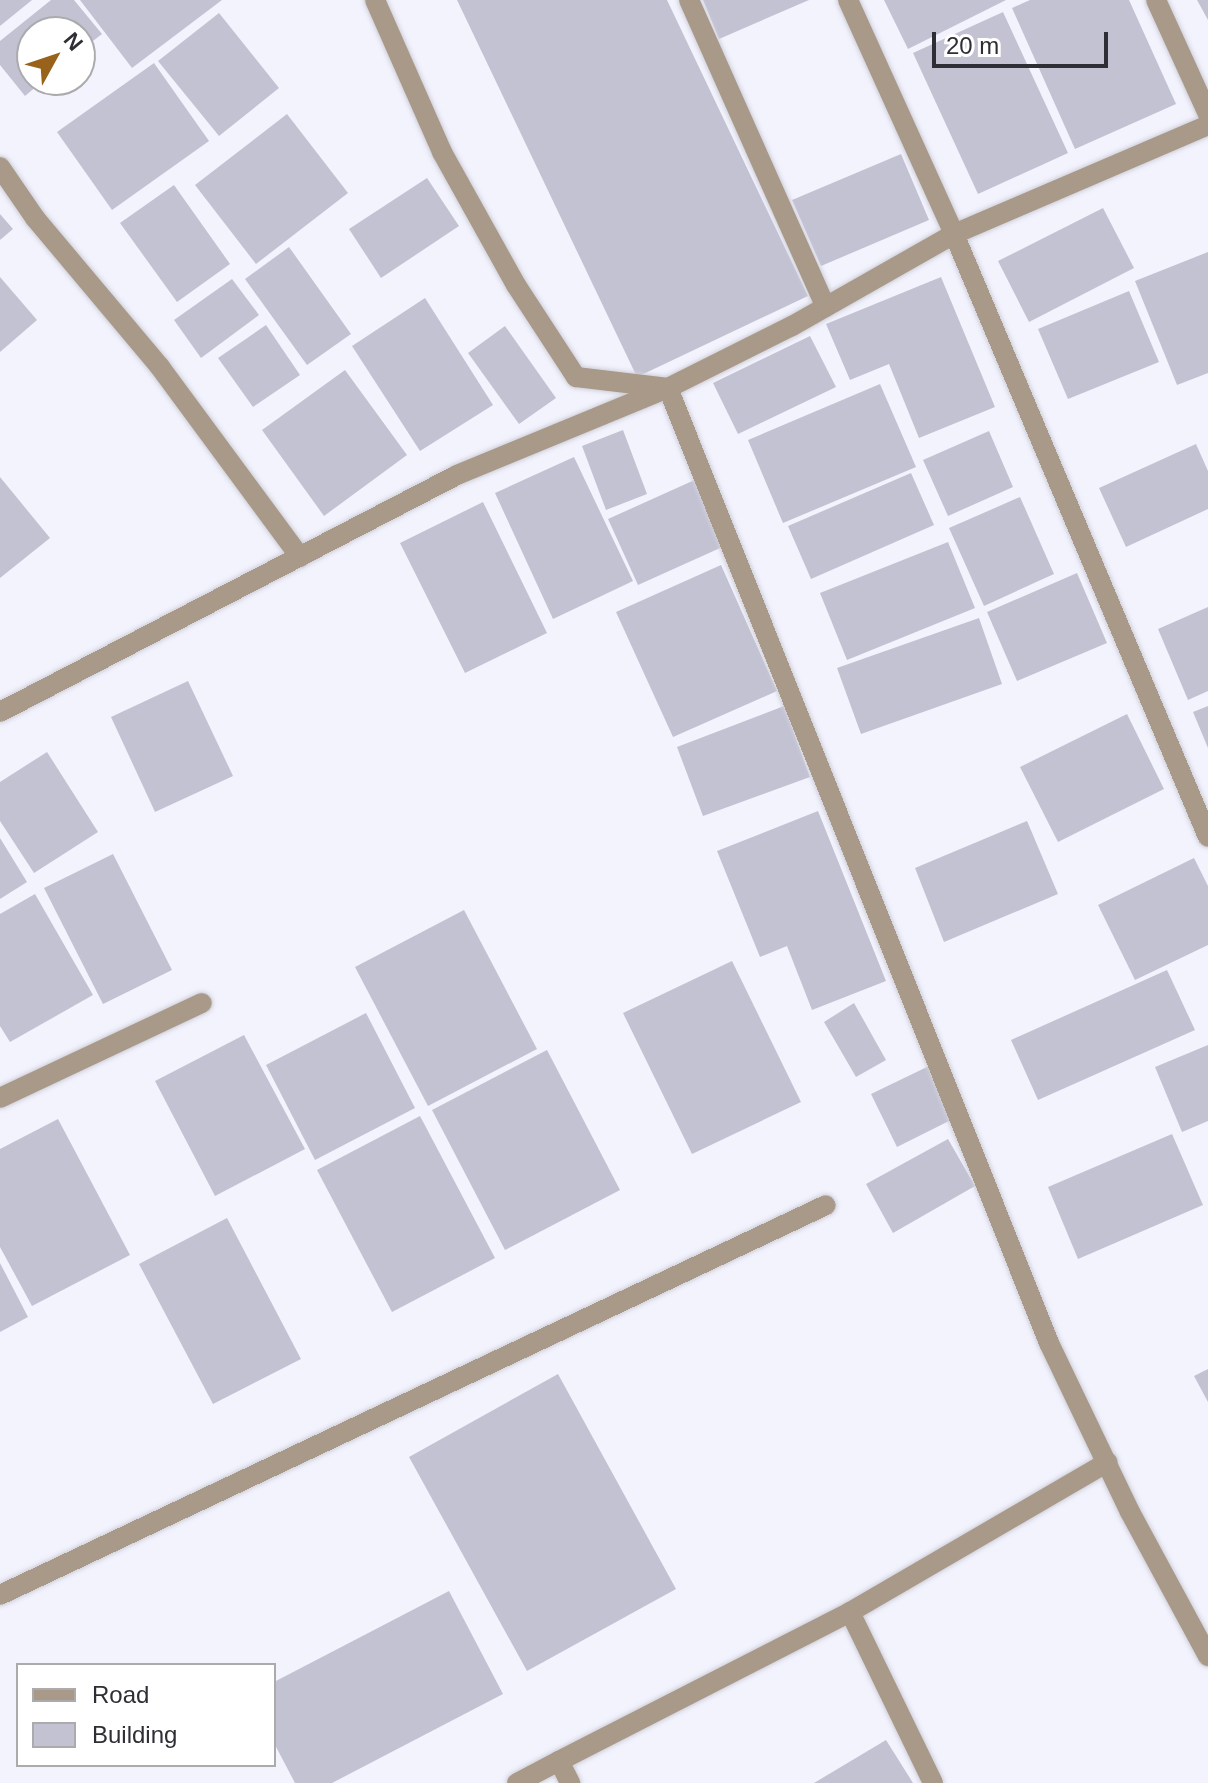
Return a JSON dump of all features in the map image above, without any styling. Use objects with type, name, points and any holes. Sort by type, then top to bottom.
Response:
[{"type":"street","points":[[375,0],[442,152],[516,285],[576,377],[668,388]]},
{"type":"street","points":[[689,0],[826,307]]},
{"type":"street","points":[[848,0],[954,234],[1208,837]]},
{"type":"street","points":[[1156,0],[1208,114]]},
{"type":"street","points":[[0,712],[457,475],[668,388],[826,307],[954,234],[1208,125]]},
{"type":"street","points":[[0,167],[35,218],[160,367],[300,557]]},
{"type":"street","points":[[668,388],[1043,1328],[1208,1656]]},
{"type":"street","points":[[0,1098],[202,1003]]},
{"type":"street","points":[[0,1595],[826,1205]]},
{"type":"street","points":[[517,1783],[850,1612],[1108,1462]]},
{"type":"street","points":[[850,1612],[933,1783]]},
{"type":"street","points":[[559,1761],[570,1783]]},
{"type":"building","points":[[0,0],[32,0],[0,26]]},
{"type":"building","points":[[51,0],[74,0],[87,16],[31,16]]},
{"type":"building","points":[[80,0],[222,0],[132,68],[96,21],[96,16],[92,16]]},
{"type":"building","points":[[457,0],[667,0],[808,296],[637,377]]},
{"type":"building","points":[[703,0],[809,0],[719,39]]},
{"type":"building","points":[[884,0],[1006,0],[908,49]]},
{"type":"building","points":[[1030,0],[1129,0],[1176,104],[1075,149],[1012,8]]},
{"type":"building","points":[[1197,0],[1208,0],[1208,20]]},
{"type":"building","points":[[1003,12],[1068,153],[978,194],[913,53]]},
{"type":"building","points":[[219,13],[279,88],[219,136],[158,61]]},
{"type":"building","points":[[16,28],[16,85],[0,65],[0,41]]},
{"type":"building","points":[[154,63],[209,141],[112,210],[57,132]]},
{"type":"building","points":[[287,114],[348,193],[256,264],[195,185]]},
{"type":"building","points":[[901,154],[929,220],[821,266],[792,200]]},
{"type":"building","points":[[427,178],[459,226],[381,278],[349,229]]},
{"type":"building","points":[[174,185],[230,264],[177,302],[120,223]]},
{"type":"building","points":[[1103,208],[1134,268],[1029,322],[998,261]]},
{"type":"building","points":[[0,214],[13,229],[0,240]]},
{"type":"building","points":[[289,247],[351,334],[307,365],[245,279]]},
{"type":"building","points":[[1208,252],[1208,373],[1177,385],[1135,281]]},
{"type":"building","points":[[0,277],[37,320],[0,352]]},
{"type":"building","points":[[941,277],[995,407],[919,438],[889,364],[850,380],[826,324]]},
{"type":"building","points":[[232,279],[259,315],[201,358],[174,320]]},
{"type":"building","points":[[1129,291],[1159,362],[1068,399],[1038,329]]},
{"type":"building","points":[[425,298],[493,405],[420,451],[352,346]]},
{"type":"building","points":[[266,325],[300,375],[253,407],[218,358]]},
{"type":"building","points":[[505,326],[556,398],[519,424],[468,353]]},
{"type":"building","points":[[810,336],[836,387],[738,434],[713,383]]},
{"type":"building","points":[[345,370],[407,455],[324,516],[262,430]]},
{"type":"building","points":[[880,384],[916,467],[783,523],[748,440]]},
{"type":"building","points":[[623,430],[647,494],[606,510],[582,446]]},
{"type":"building","points":[[989,431],[1013,487],[948,516],[923,460]]},
{"type":"building","points":[[1196,444],[1208,471],[1208,509],[1126,547],[1099,488]]},
{"type":"building","points":[[574,457],[633,581],[553,619],[495,493]]},
{"type":"building","points":[[911,473],[934,525],[811,579],[788,526]]},
{"type":"building","points":[[0,477],[50,538],[0,578]]},
{"type":"building","points":[[699,478],[729,544],[638,585],[608,519]]},
{"type":"building","points":[[1020,497],[1054,574],[984,606],[949,528]]},
{"type":"building","points":[[483,502],[547,633],[465,673],[400,543]]},
{"type":"building","points":[[948,542],[975,608],[847,660],[820,593]]},
{"type":"building","points":[[721,565],[777,691],[673,737],[616,612]]},
{"type":"building","points":[[1077,573],[1107,643],[1017,681],[987,612]]},
{"type":"building","points":[[1208,607],[1208,691],[1188,700],[1158,629]]},
{"type":"building","points":[[979,618],[1002,684],[861,734],[837,668]]},
{"type":"building","points":[[188,681],[233,776],[155,812],[111,717]]},
{"type":"building","points":[[784,706],[810,777],[703,816],[677,747]]},
{"type":"building","points":[[1208,706],[1208,748],[1193,712]]},
{"type":"building","points":[[1127,714],[1164,789],[1058,842],[1020,767]]},
{"type":"building","points":[[47,752],[98,832],[34,873],[0,821],[0,782]]},
{"type":"building","points":[[818,811],[886,981],[812,1010],[787,946],[760,957],[717,851]]},
{"type":"building","points":[[1027,821],[1058,894],[944,942],[915,868]]},
{"type":"building","points":[[0,838],[27,882],[0,899]]},
{"type":"building","points":[[113,854],[172,970],[103,1004],[44,888]]},
{"type":"building","points":[[1194,858],[1208,886],[1208,945],[1135,980],[1098,905]]},
{"type":"building","points":[[35,894],[93,995],[10,1042],[0,1026],[0,914]]},
{"type":"building","points":[[464,910],[537,1049],[428,1106],[355,967]]},
{"type":"building","points":[[732,961],[801,1102],[692,1154],[623,1013]]},
{"type":"building","points":[[1167,970],[1195,1030],[1038,1100],[1011,1040]]},
{"type":"building","points":[[854,1003],[886,1060],[856,1077],[824,1022]]},
{"type":"building","points":[[366,1013],[415,1108],[315,1160],[266,1065]]},
{"type":"building","points":[[244,1035],[305,1149],[215,1196],[155,1081]]},
{"type":"building","points":[[1208,1045],[1208,1121],[1182,1132],[1155,1067]]},
{"type":"building","points":[[547,1050],[620,1190],[505,1250],[432,1110]]},
{"type":"building","points":[[929,1066],[955,1118],[897,1147],[871,1094]]},
{"type":"building","points":[[420,1116],[495,1258],[392,1312],[317,1170]]},
{"type":"building","points":[[58,1119],[130,1255],[32,1306],[0,1247],[0,1149]]},
{"type":"building","points":[[1172,1134],[1203,1205],[1078,1259],[1048,1187]]},
{"type":"building","points":[[948,1139],[975,1186],[893,1233],[866,1184]]},
{"type":"building","points":[[227,1218],[301,1359],[213,1404],[139,1264]]},
{"type":"building","points":[[0,1263],[28,1317],[0,1332]]},
{"type":"building","points":[[1208,1369],[1208,1402],[1194,1376]]},
{"type":"building","points":[[558,1374],[676,1589],[527,1671],[409,1457]]},
{"type":"building","points":[[449,1591],[503,1694],[332,1783],[295,1783],[276,1747],[276,1681]]},
{"type":"building","points":[[886,1740],[913,1783],[814,1783]]}]
